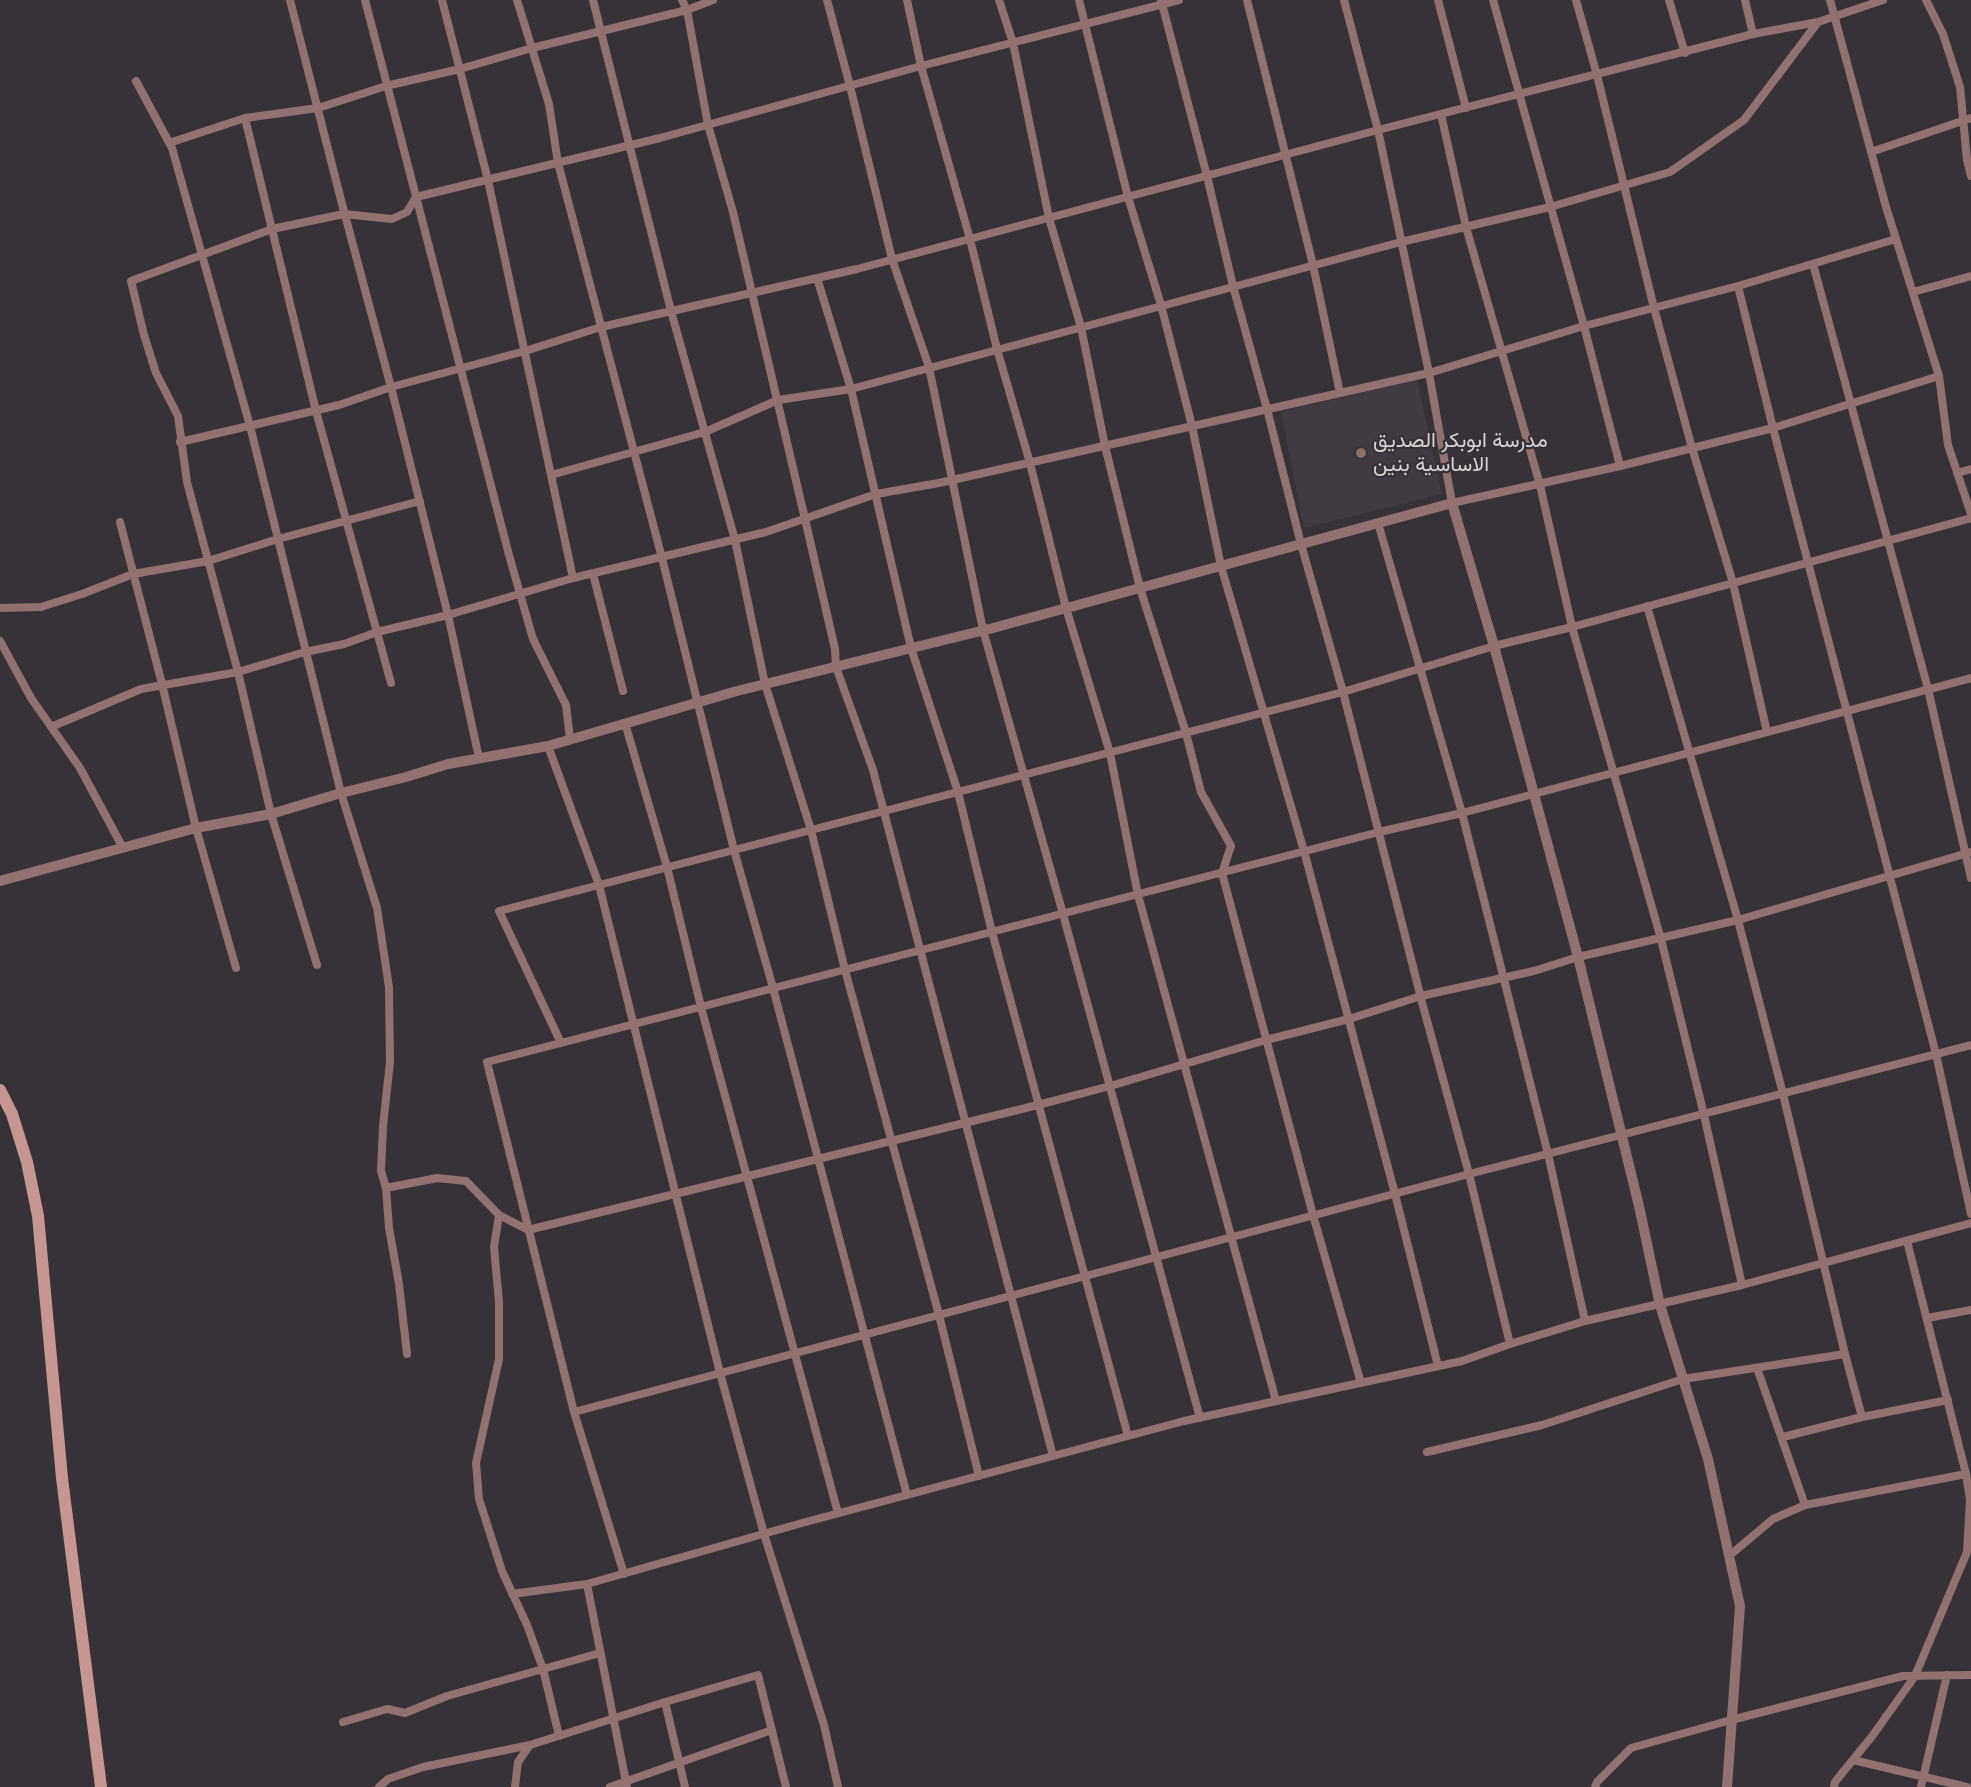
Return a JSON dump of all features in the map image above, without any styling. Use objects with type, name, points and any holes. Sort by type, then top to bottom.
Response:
[{"type":"main road","points":[[0,1090],[12,1114],[27,1162],[38,1216],[62,1478],[101,1787]]},
{"type":"street","points":[[290,0],[420,501],[479,758]]},
{"type":"street","points":[[365,0],[533,639],[566,705],[570,739]]},
{"type":"street","points":[[442,0],[488,180],[573,578]]},
{"type":"street","points":[[517,0],[549,104],[558,163],[662,558],[696,703],[907,1495]]},
{"type":"street","points":[[593,0],[670,311],[735,540],[765,684],[811,830],[845,970],[939,1315],[979,1476]]},
{"type":"street","points":[[682,0],[687,10],[708,125],[753,293],[835,650],[836,667],[873,770],[1053,1456]]},
{"type":"street","points":[[169,143],[245,118],[318,108],[386,86],[687,10],[713,0]]},
{"type":"street","points":[[828,0],[892,259],[929,367],[983,630],[1025,775],[1200,1418]]},
{"type":"street","points":[[907,0],[921,66],[970,238],[1066,608],[1110,753],[1138,895],[1276,1401]]},
{"type":"street","points":[[999,0],[1013,43],[1048,218],[1081,327],[1105,446],[1140,588],[1186,733],[1201,792],[1231,846],[1222,873],[1312,1215],[1361,1383]]},
{"type":"street","points":[[1079,0],[1128,197],[1161,305],[1192,426],[1221,566],[1304,851],[1438,1366]]},
{"type":"street","points":[[317,965],[271,814],[238,672],[187,482],[178,416],[156,373],[131,281],[272,229],[344,214],[392,219],[407,212],[416,197],[630,146],[921,66],[1162,2],[1179,0]]},
{"type":"street","points":[[1247,0],[1313,265],[1340,393]]},
{"type":"street","points":[[1344,0],[1378,130],[1430,373],[1452,503],[1494,646],[1578,957],[1640,1206],[1660,1305],[1708,1459],[1740,1606],[1727,1787]]},
{"type":"street","points":[[1438,0],[1466,108]]},
{"type":"street","points":[[1493,0],[1584,326],[1620,466]]},
{"type":"street","points":[[1576,0],[1597,75],[1653,308],[1733,583],[1767,732]]},
{"type":"street","points":[[1669,0],[1685,53]]},
{"type":"street","points":[[1745,0],[1753,34]]},
{"type":"street","points":[[561,1043],[499,911],[1344,692],[1494,646],[1572,627],[1971,516],[1948,445],[1939,376],[1896,239],[1830,0]]},
{"type":"street","points":[[180,442],[339,405],[391,387],[525,351],[601,327],[892,259],[1440,114],[1753,34],[1818,22],[1883,0]]},
{"type":"street","points":[[1926,0],[1943,34],[1960,87],[1967,119],[1967,160],[1971,176]]},
{"type":"street","points":[[1162,2],[1233,286],[1301,544],[1344,692],[1469,1174],[1510,1344]]},
{"type":"street","points":[[551,475],[705,432],[777,400],[851,389],[1401,242],[1550,207],[1670,172],[1744,120],[1818,22]]},
{"type":"street","points":[[136,81],[169,143],[202,254],[250,426],[341,793],[377,908],[389,987],[390,1062],[382,1126],[381,1171],[386,1188],[389,1228],[399,1284],[407,1354]]},
{"type":"street","points":[[1440,114],[1466,227],[1540,485],[1572,627],[1661,939],[1742,1285]]},
{"type":"street","points":[[245,118],[316,411],[391,683]]},
{"type":"street","points":[[1871,152],[1967,119]]},
{"type":"street","points":[[51,726],[141,689],[238,672],[306,652],[344,644],[377,632],[448,615],[520,592],[766,532],[876,494],[954,480],[1430,373],[1584,326],[1738,286],[1896,239]]},
{"type":"street","points":[[1813,264],[1928,689],[1968,853],[1971,878]]},
{"type":"street","points":[[1912,292],[1971,276]]},
{"type":"street","points":[[817,278],[851,389],[910,648],[958,792],[992,932],[1128,1436]]},
{"type":"street","points":[[1738,286],[1936,1054],[1971,1214]]},
{"type":"street","points":[[0,881],[196,828],[271,814],[448,764],[548,746],[765,684],[983,630],[1452,503],[1540,485],[1773,428],[1939,376]]},
{"type":"street","points":[[1957,473],[1971,469]]},
{"type":"street","points":[[0,608],[41,607],[133,574],[208,561],[278,539],[420,501]]},
{"type":"street","points":[[120,522],[196,828],[236,968]]},
{"type":"street","points":[[1378,523],[1461,813],[1548,1154],[1585,1322]]},
{"type":"street","points":[[593,574],[623,691]]},
{"type":"street","points":[[1647,606],[1738,920],[1862,1418]]},
{"type":"street","points":[[0,642],[31,698],[80,768],[123,848]]},
{"type":"street","points":[[624,1574],[574,1412],[487,1062],[1304,851],[1613,774],[1971,678]]},
{"type":"street","points":[[625,723],[667,867],[701,1007],[838,1513]]},
{"type":"street","points":[[548,746],[599,885],[720,1373],[764,1534],[824,1725],[837,1787]]},
{"type":"street","points":[[386,1188],[437,1178],[466,1181],[500,1215],[528,1230],[1038,1105],[1266,1040],[1349,1019],[1421,996],[1738,920],[1968,853]]},
{"type":"street","points":[[574,1412],[1312,1215],[1971,1045]]},
{"type":"street","points":[[500,1215],[494,1247],[499,1302],[499,1359],[476,1463],[478,1499],[512,1594],[527,1625],[543,1669],[560,1736]]},
{"type":"street","points":[[512,1594],[587,1584],[838,1513],[1128,1436],[1462,1361],[1585,1322],[1742,1285],[1971,1223]]},
{"type":"street","points":[[1833,1787],[1915,1676],[1967,1552],[1970,1500],[1966,1474],[1907,1241]]},
{"type":"street","points":[[1927,1318],[1971,1310]]},
{"type":"street","points":[[1427,1452],[1542,1425],[1683,1379],[1845,1354]]},
{"type":"street","points":[[1757,1368],[1805,1505]]},
{"type":"street","points":[[1783,1437],[1948,1400]]},
{"type":"street","points":[[1729,1556],[1773,1519],[1805,1505],[1966,1474]]},
{"type":"street","points":[[587,1584],[626,1784]]},
{"type":"street","points":[[343,1722],[387,1709],[405,1713],[447,1696],[600,1653]]},
{"type":"street","points":[[379,1787],[388,1779],[423,1767],[530,1745],[758,1675],[786,1787]]},
{"type":"street","points":[[1920,1787],[1947,1675]]},
{"type":"street","points":[[1595,1787],[1597,1782],[1631,1748],[1903,1676],[1971,1675]]},
{"type":"street","points":[[665,1702],[685,1787]]},
{"type":"street","points":[[610,1787],[626,1784],[772,1730]]},
{"type":"street","points":[[515,1787],[518,1762],[530,1745]]},
{"type":"street","points":[[1853,1760],[1967,1787]]},
{"type":"shaded area","name":"مدرسة ابوبكر الصديق الاساسية بنين","points":[[1417,380],[1442,494],[1304,528],[1281,412]]},
{"type":"place","name":"مدرسة ابوبكر الصديق الاساسية بنين","points":[[1361,453]]}]
